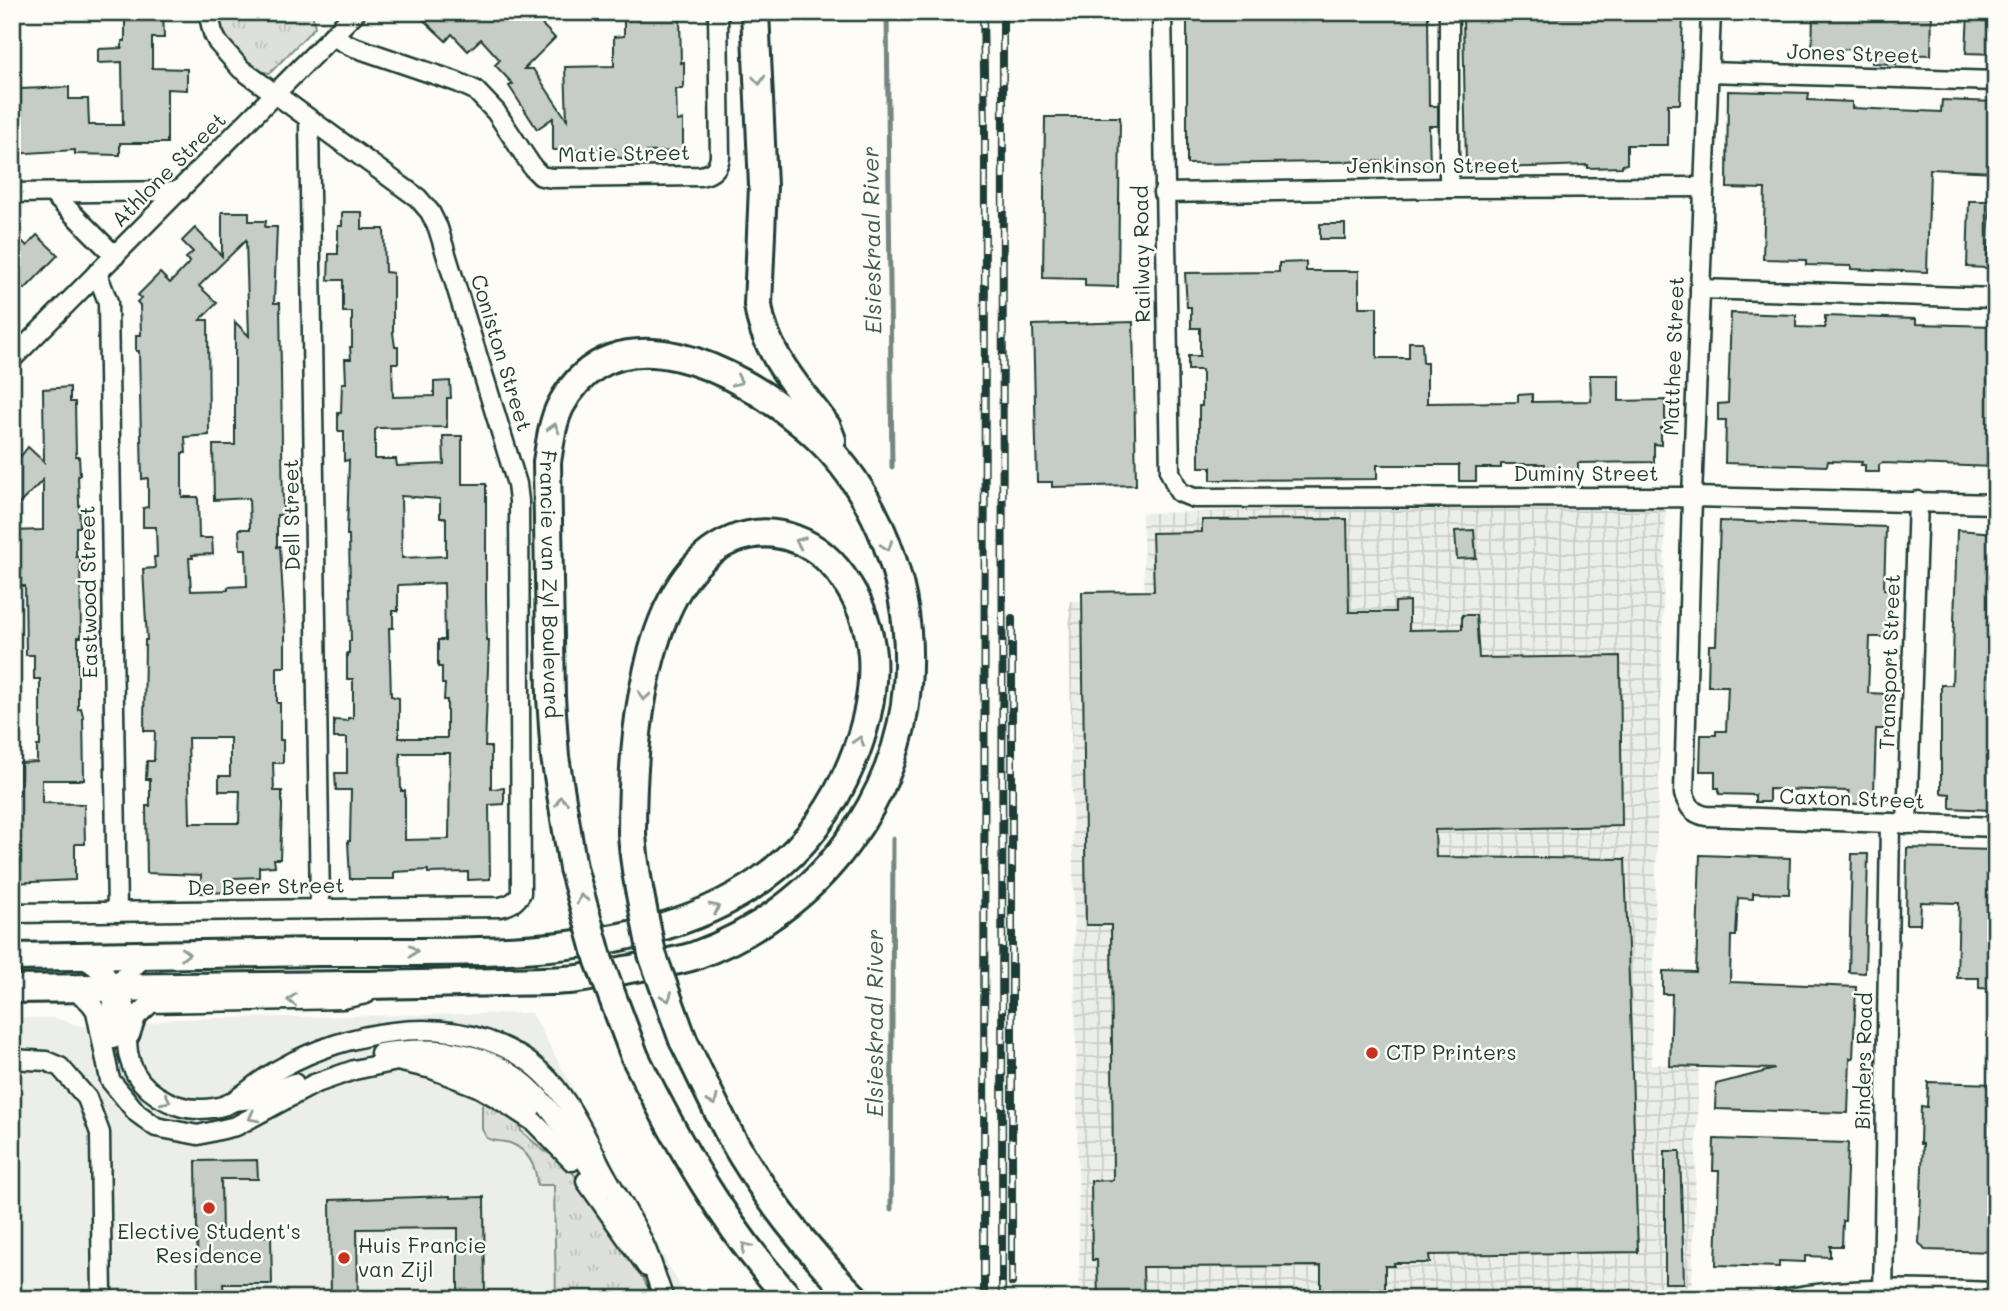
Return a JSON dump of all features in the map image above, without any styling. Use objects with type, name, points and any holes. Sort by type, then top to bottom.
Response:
[{"type":"main road","points":[[755,12],[763,142],[758,306],[760,323],[773,354],[827,427],[842,466]]},
{"type":"main road","name":"Francie van Zyl Boulevard","points":[[12,989],[407,985],[575,979],[689,958],[724,944],[763,923],[799,896],[834,861],[856,831],[878,794],[894,753],[906,701],[909,656],[903,597],[885,537],[855,482],[821,439],[751,387],[704,365],[662,353],[642,351],[619,355],[598,364],[578,381],[560,407],[547,462],[551,697],[555,757],[573,868],[599,961],[635,1057],[691,1164],[724,1218],[761,1267],[790,1299]]},
{"type":"main road","points":[[12,957],[503,950],[576,946],[675,924],[707,912],[752,886],[788,858],[812,832],[835,799],[853,760],[869,704],[872,651],[863,617],[839,572],[806,544],[783,535],[768,533],[737,538],[703,556],[681,583],[658,629],[643,698],[634,763],[632,837],[639,889],[652,954],[683,1040],[732,1138],[787,1222],[856,1299]]},
{"type":"street","name":"Coniston Street","points":[[208,12],[213,33],[224,52],[241,69],[418,198],[435,221],[513,469],[519,501],[522,869],[521,893],[517,899]]},
{"type":"street","name":"Athlone Street","points":[[12,359],[356,12]]},
{"type":"street","name":"Matie Street","points":[[332,36],[351,46],[475,90],[496,112],[536,172],[546,177],[700,176],[716,169],[720,157],[718,12]]},
{"type":"street","name":"Railway Road","points":[[1162,12],[1163,193],[1170,472],[1179,492]]},
{"type":"street","points":[[1448,12],[1449,188]]},
{"type":"street","name":"Matthee Street","points":[[1706,816],[1689,808],[1684,794],[1692,497],[1711,12]]},
{"type":"street","name":"Jones Street","points":[[1708,72],[1996,81]]},
{"type":"street","name":"Dell Street","points":[[309,120],[320,909]]},
{"type":"street","name":"Jenkinson Street","points":[[1163,193],[1703,187]]},
{"type":"street","points":[[12,193],[180,191]]},
{"type":"street","points":[[52,193],[115,256]]},
{"type":"street","name":"Eastwood Street","points":[[97,273],[108,302],[117,912]]},
{"type":"street","points":[[1700,289],[1996,298]]},
{"type":"street","name":"Duminy Street","points":[[1179,492],[1194,498],[1692,497],[1996,503]]},
{"type":"street","name":"Transport Street","points":[[1899,823],[1918,501]]},
{"type":"street","name":"Caxton Street","points":[[1706,816],[1996,827]]},
{"type":"street","name":"Binders Road","points":[[1884,1293],[1899,823]]},
{"type":"street","name":"De Beer Street","points":[[12,914],[500,907],[517,899]]},
{"type":"street","points":[[150,954],[135,965],[111,998],[117,1063],[122,1078],[153,1112],[182,1124],[198,1135]]},
{"type":"street","points":[[69,956],[84,958],[104,973],[116,988],[128,1017],[127,1043],[131,1064],[141,1084],[161,1099],[193,1110],[234,1101],[244,1091],[285,1065],[320,1050],[378,1034],[413,1029],[463,1032],[498,1044],[537,1069],[561,1094],[583,1129],[648,1253],[664,1299]]},
{"type":"street","points":[[127,1043],[136,1017],[151,1003],[343,999],[407,985]]},
{"type":"street","points":[[69,988],[86,998],[96,1011],[110,1080],[124,1099],[137,1113],[156,1126],[198,1135],[236,1126],[314,1084],[354,1070],[419,1058],[441,1060],[484,1074],[503,1085],[542,1119],[655,1278]]},
{"type":"street","points":[[12,1059],[46,1061],[60,1067],[87,1098],[100,1133],[102,1299]]},
{"type":"street","points":[[1782,1299],[1817,1293],[1996,1292]]},
{"type":"shaded area","name":"CTP Printers","points":[[1666,503],[1651,1064],[1699,1066],[1692,1283],[1671,1299],[1080,1299],[1069,601],[1145,601],[1142,513]]},
{"type":"shaded area","points":[[532,1013],[687,1299],[12,1299],[12,1018],[55,1018],[81,1026],[144,1025],[172,1019]]},
{"type":"green space","points":[[217,12],[312,12],[315,27],[270,73],[250,66],[235,52]]},
{"type":"green space","points":[[487,1099],[519,1118],[521,1131],[544,1151],[565,1161],[641,1273],[653,1299],[556,1299],[554,1185],[537,1185],[530,1160],[522,1150],[510,1143],[487,1138],[482,1129],[482,1105]]},
{"type":"building","points":[[141,12],[163,12],[164,38],[152,38],[152,68],[187,69],[187,90],[167,89],[167,143],[120,143],[120,155],[75,154],[75,150],[12,154],[12,117],[20,116],[20,89],[69,87],[69,99],[88,99],[89,125],[123,125],[122,62],[98,63],[98,49],[122,48],[122,41],[125,41],[125,16],[141,16]]},
{"type":"building","points":[[415,12],[530,12],[555,38],[524,69],[533,69],[567,120],[565,67],[614,66],[614,37],[624,36],[624,12],[673,12],[674,18],[680,18],[681,63],[684,62],[684,86],[683,89],[676,89],[677,121],[683,120],[683,151],[646,152],[646,159],[627,159],[615,157],[615,149],[553,150],[553,118],[537,129],[509,86],[513,84],[495,65],[500,60],[481,39],[468,51],[452,34],[446,41]]},
{"type":"building","points":[[1360,12],[1428,13],[1429,106],[1438,106],[1438,126],[1429,126],[1430,169],[1394,170],[1394,161],[1187,164],[1187,16],[1360,15]]},
{"type":"building","points":[[1664,12],[1683,12],[1680,104],[1668,104],[1668,145],[1627,145],[1627,164],[1622,167],[1588,168],[1588,165],[1471,169],[1471,166],[1466,165],[1463,18],[1664,16]]},
{"type":"building","points":[[1813,12],[1932,12],[1931,55],[1897,54],[1896,64],[1872,63],[1872,50],[1837,49],[1836,59],[1812,58]]},
{"type":"building","points":[[1968,12],[1996,12],[1996,54],[1966,53]]},
{"type":"building","points":[[1728,91],[1809,93],[1808,100],[1852,102],[1852,108],[1941,112],[1942,100],[1996,102],[1996,172],[1930,169],[1927,272],[1851,269],[1851,266],[1806,265],[1806,260],[1763,259],[1765,189],[1727,188]]},
{"type":"building","points":[[1045,117],[1120,117],[1118,287],[1085,286],[1085,279],[1043,278]]},
{"type":"building","points":[[1969,201],[1990,201],[1987,268],[1967,267]]},
{"type":"building","points":[[222,212],[249,212],[249,221],[266,221],[265,227],[277,227],[274,303],[280,303],[283,515],[277,515],[277,547],[280,546],[285,667],[277,667],[277,703],[280,703],[283,763],[273,763],[274,791],[282,791],[282,807],[280,859],[274,859],[275,866],[259,867],[259,877],[234,878],[234,892],[201,893],[201,875],[147,873],[146,806],[150,806],[150,779],[146,779],[147,761],[154,761],[155,731],[144,731],[147,640],[143,569],[155,568],[154,557],[157,557],[156,527],[143,527],[143,508],[148,507],[148,478],[142,479],[139,351],[136,351],[136,335],[141,335],[140,305],[137,302],[141,298],[138,295],[160,273],[170,283],[190,262],[186,258],[193,252],[182,241],[195,228],[222,256]],"holes":[[[246,240],[249,336],[235,322],[235,445],[213,445],[214,500],[249,498],[250,529],[239,529],[240,549],[246,549],[247,586],[228,587],[228,590],[191,591],[189,558],[193,558],[192,555],[213,554],[212,538],[199,538],[198,497],[182,497],[182,453],[186,453],[185,437],[209,435],[208,320],[200,320],[217,303],[199,286]],[[188,738],[230,738],[230,776],[219,776],[219,791],[240,791],[239,823],[190,823]]]},
{"type":"building","points":[[342,212],[362,212],[362,229],[384,229],[385,272],[393,273],[393,333],[395,347],[398,347],[398,363],[392,363],[393,397],[434,396],[434,382],[450,381],[451,398],[447,398],[447,427],[378,428],[375,430],[375,459],[396,459],[397,466],[444,464],[443,436],[462,436],[462,484],[486,484],[486,600],[489,640],[485,747],[491,747],[491,789],[504,788],[504,804],[489,805],[490,879],[468,880],[468,872],[428,873],[428,870],[394,872],[394,879],[350,879],[348,841],[351,790],[336,790],[335,773],[347,773],[347,738],[334,738],[334,720],[348,721],[348,718],[353,718],[353,679],[347,679],[347,653],[351,641],[347,535],[349,460],[344,461],[344,431],[338,431],[342,383],[346,383],[345,359],[351,359],[352,312],[343,312],[343,280],[328,280],[329,254],[338,254],[338,226],[342,226]],"holes":[[[401,496],[440,499],[440,518],[446,518],[446,556],[402,558]],[[444,583],[445,640],[438,640],[438,667],[442,667],[442,684],[445,684],[447,738],[399,738],[399,698],[391,696],[389,628],[393,628],[393,611],[398,611],[398,585]],[[400,753],[450,753],[449,839],[405,840],[405,791],[401,791]]]},
{"type":"building","points":[[1320,224],[1345,224],[1345,239],[1320,239]]},
{"type":"building","points":[[12,232],[27,246],[37,235],[58,255],[25,289],[12,276]]},
{"type":"building","points":[[1306,262],[1306,271],[1359,271],[1359,307],[1377,307],[1377,358],[1409,358],[1409,342],[1422,342],[1423,363],[1427,363],[1427,403],[1518,402],[1518,395],[1532,394],[1532,402],[1591,401],[1590,375],[1619,375],[1619,401],[1665,400],[1665,428],[1661,428],[1661,445],[1654,444],[1654,462],[1578,463],[1578,477],[1545,477],[1545,464],[1501,464],[1501,468],[1476,468],[1476,481],[1459,481],[1459,465],[1377,465],[1377,479],[1211,480],[1211,467],[1199,467],[1202,370],[1188,370],[1188,356],[1200,356],[1200,328],[1191,328],[1191,307],[1187,307],[1185,273],[1279,272],[1279,263]]},
{"type":"building","points":[[1731,313],[1796,315],[1796,327],[1825,328],[1825,316],[1916,319],[1916,324],[1996,326],[1995,467],[1882,463],[1879,465],[1879,472],[1865,472],[1862,462],[1828,461],[1827,466],[1725,463],[1726,420],[1718,420],[1718,404],[1728,403]]},
{"type":"building","points":[[1133,322],[1136,485],[1052,487],[1052,482],[1037,482],[1033,325]]},
{"type":"building","points":[[70,387],[70,402],[75,402],[76,456],[79,456],[80,475],[80,527],[76,527],[76,557],[80,557],[78,709],[81,708],[83,716],[84,780],[42,780],[42,803],[84,804],[85,844],[75,844],[75,880],[12,883],[14,795],[20,795],[20,763],[37,762],[37,746],[40,746],[40,679],[34,679],[34,655],[26,655],[25,586],[12,586],[12,531],[43,530],[43,480],[12,511],[12,447],[21,456],[28,447],[44,462],[43,389]]},
{"type":"building","name":"CTP Printers","points":[[1347,519],[1349,612],[1395,612],[1395,602],[1409,601],[1409,630],[1462,629],[1462,615],[1476,615],[1479,658],[1620,656],[1622,826],[1435,830],[1436,857],[1625,859],[1638,1252],[1429,1255],[1430,1263],[1394,1263],[1394,1266],[1385,1266],[1385,1299],[1321,1299],[1321,1266],[1143,1267],[1144,1299],[1098,1299],[1097,1260],[1092,1260],[1091,1181],[1113,1180],[1111,925],[1086,925],[1082,592],[1154,591],[1152,533],[1202,532],[1202,520]]},
{"type":"building","points":[[1720,521],[1886,527],[1884,589],[1892,590],[1891,637],[1870,637],[1868,693],[1888,694],[1887,729],[1876,729],[1874,792],[1868,792],[1868,804],[1849,804],[1849,791],[1769,789],[1769,802],[1755,802],[1755,795],[1719,794],[1719,788],[1715,788],[1715,771],[1700,771],[1701,735],[1716,735],[1716,731],[1726,731],[1728,686],[1708,686],[1709,645],[1716,645]]},
{"type":"building","points":[[1474,530],[1476,558],[1457,559],[1455,531]]},
{"type":"building","points":[[1957,530],[1996,533],[1996,795],[1991,795],[1990,810],[1950,808],[1950,794],[1941,793],[1941,685],[1952,685]]},
{"type":"building","points":[[1907,848],[1996,850],[1996,989],[1979,988],[1979,978],[1957,978],[1959,903],[1921,902],[1920,924],[1906,924]]},
{"type":"building","points":[[1852,854],[1868,854],[1865,973],[1849,972]]},
{"type":"building","points":[[1700,855],[1790,858],[1789,894],[1753,893],[1753,899],[1738,898],[1736,936],[1731,936],[1730,982],[1856,987],[1848,1113],[1715,1109],[1716,1084],[1775,1069],[1670,1066],[1672,994],[1663,994],[1663,971],[1696,972]]},
{"type":"building","points":[[1928,1082],[1996,1084],[1996,1252],[1925,1250],[1919,1243],[1923,1144],[1920,1144],[1921,1106],[1927,1107]]},
{"type":"building","points":[[1714,1139],[1848,1143],[1842,1246],[1830,1246],[1830,1257],[1805,1256],[1805,1262],[1779,1261],[1779,1267],[1716,1265],[1719,1171],[1713,1171]]},
{"type":"building","points":[[1665,1151],[1680,1151],[1684,1283],[1665,1283]]},
{"type":"building","name":"Elective Student's Residence","points":[[257,1160],[258,1179],[221,1179],[222,1237],[271,1236],[272,1284],[223,1284],[224,1299],[198,1299],[196,1161]]},
{"type":"building","name":"Huis Francie van Zijl","points":[[484,1197],[485,1299],[458,1299],[458,1228],[357,1229],[358,1299],[331,1299],[330,1200]]},
{"type":"waterway","name":"Elsieskraal River","points":[[887,12],[892,467]]},
{"type":"waterway","name":"Elsieskraal River","points":[[891,1209],[893,838]]},
{"type":"railway","points":[[983,12],[984,1299]]},
{"type":"railway","points":[[1002,1299],[1003,12]]},
{"type":"railway","points":[[1012,618],[1012,1283]]},
{"type":"place","name":"CTP Printers","points":[[1372,1053]]},
{"type":"place","name":"Elective Student's Residence","points":[[209,1208]]},
{"type":"place","name":"Huis Francie van Zijl","points":[[344,1258]]}]
